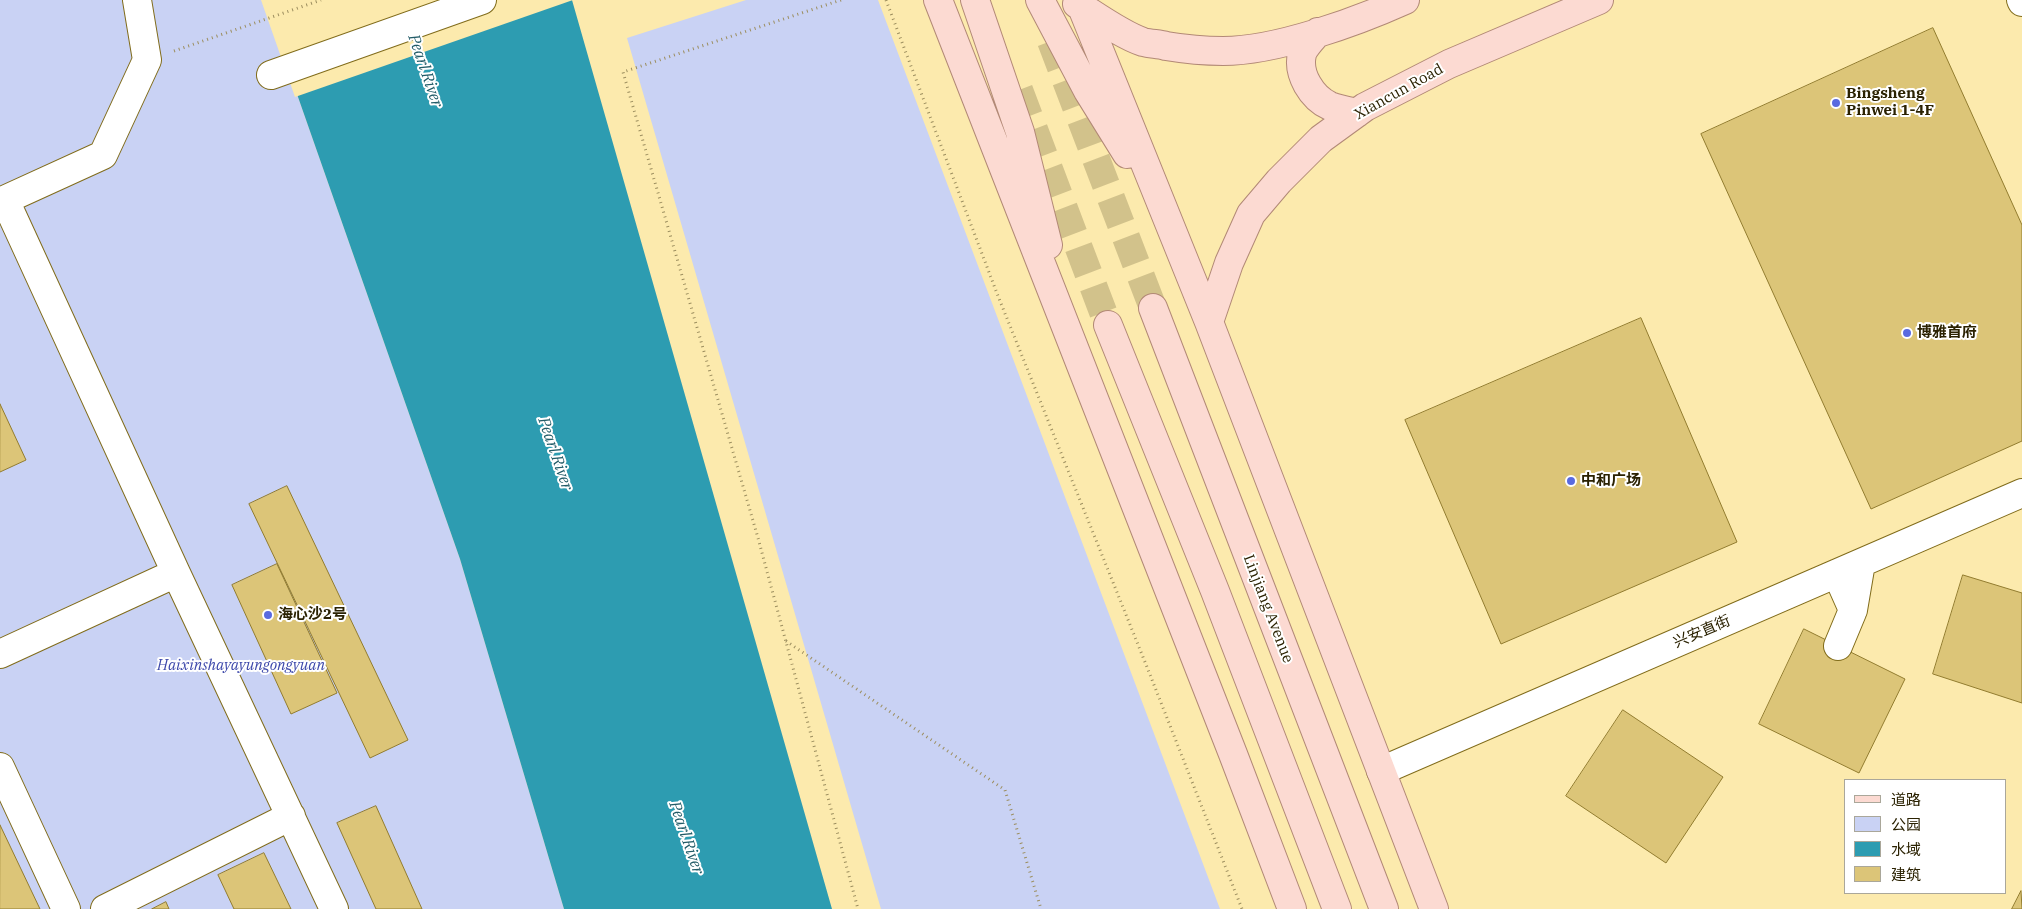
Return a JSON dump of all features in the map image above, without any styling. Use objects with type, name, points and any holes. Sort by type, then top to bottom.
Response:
[{"type":"main road","points":[[938,0],[1068,336],[1234,754],[1292,909]]},
{"type":"main road","points":[[976,0],[1020,132],[1040,206],[1068,336]]},
{"type":"main road","points":[[1040,0],[1088,91],[1161,205]]},
{"type":"main road","points":[[1077,2],[1105,22],[1143,42],[1180,48],[1223,51],[1270,46],[1318,32],[1405,0]]},
{"type":"main road","name":"Xiancun Road","points":[[1209,322],[1229,263],[1251,214],[1279,181],[1321,140],[1365,107],[1449,64],[1598,0]]},
{"type":"main road","points":[[1077,2],[1209,322],[1434,909]]},
{"type":"main road","points":[[1318,32],[1302,53],[1301,68],[1306,83],[1314,94],[1330,106],[1357,113]]},
{"type":"main road","name":"Linjiang Avenue","points":[[1153,308],[1384,909]]},
{"type":"main road","points":[[1108,325],[1215,591],[1337,909]]},
{"type":"street","points":[[137,0],[148,60],[103,155],[2,201],[334,909]]},
{"type":"street","points":[[271,75],[482,0]]},
{"type":"street","name":"兴安直街","points":[[1381,771],[2022,493]]},
{"type":"street","points":[[1838,646],[1853,610],[1849,568]]},
{"type":"street","points":[[0,654],[176,573]]},
{"type":"street","points":[[0,767],[66,909]]},
{"type":"street","points":[[105,909],[291,816]]},
{"type":"path","points":[[148,60],[321,0]]},
{"type":"path","points":[[841,0],[623,72],[758,538],[858,909]]},
{"type":"path","points":[[886,0],[998,296],[1242,909]]},
{"type":"path","points":[[785,641],[1005,790],[1041,909]]},
{"type":"green space","name":"Haixinshayayungongyuan","points":[[0,0],[264,0],[460,559],[564,909],[0,909]]},
{"type":"green space","points":[[746,0],[878,0],[1220,909],[881,909],[627,38]]},
{"type":"water","name":"Pearl River","points":[[264,0],[572,0],[832,909],[564,909],[460,559]]},
{"type":"pier","points":[[261,0],[573,0],[295,97]]},
{"type":"building","name":"博雅首府","points":[[1933,28],[2022,225],[2022,441],[1871,509],[1701,134]]},
{"type":"building","name":"中和广场","points":[[1641,318],[1737,542],[1501,644],[1405,420]]},
{"type":"building","points":[[0,404],[26,460],[0,472]]},
{"type":"building","points":[[287,486],[408,740],[370,758],[249,504]]},
{"type":"building","points":[[277,564],[337,693],[291,714],[232,585]]},
{"type":"building","points":[[1963,575],[2022,593],[2022,703],[1933,674]]},
{"type":"building","points":[[1804,629],[1905,679],[1859,773],[1759,724]]},
{"type":"building","points":[[1623,710],[1723,777],[1666,863],[1566,796]]},
{"type":"building","points":[[376,806],[422,909],[376,909],[337,823]]},
{"type":"building","points":[[0,825],[40,909],[0,909]]},
{"type":"building","points":[[264,853],[291,909],[234,909],[218,875]]},
{"type":"building","points":[[2021,891],[2022,909],[2012,909]]},
{"type":"building","points":[[166,902],[169,909],[152,909]]},
{"type":"tunnel","points":[[1051,41],[1153,308]]},
{"type":"tunnel","points":[[1019,90],[1108,325]]},
{"type":"place","name":"Bingsheng Pinwei 1-4F","points":[[1836,103]]},
{"type":"place","name":"博雅首府","points":[[1907,333]]},
{"type":"place","name":"中和广场","points":[[1571,481]]},
{"type":"place","name":"海心沙2号","points":[[268,615]]}]
